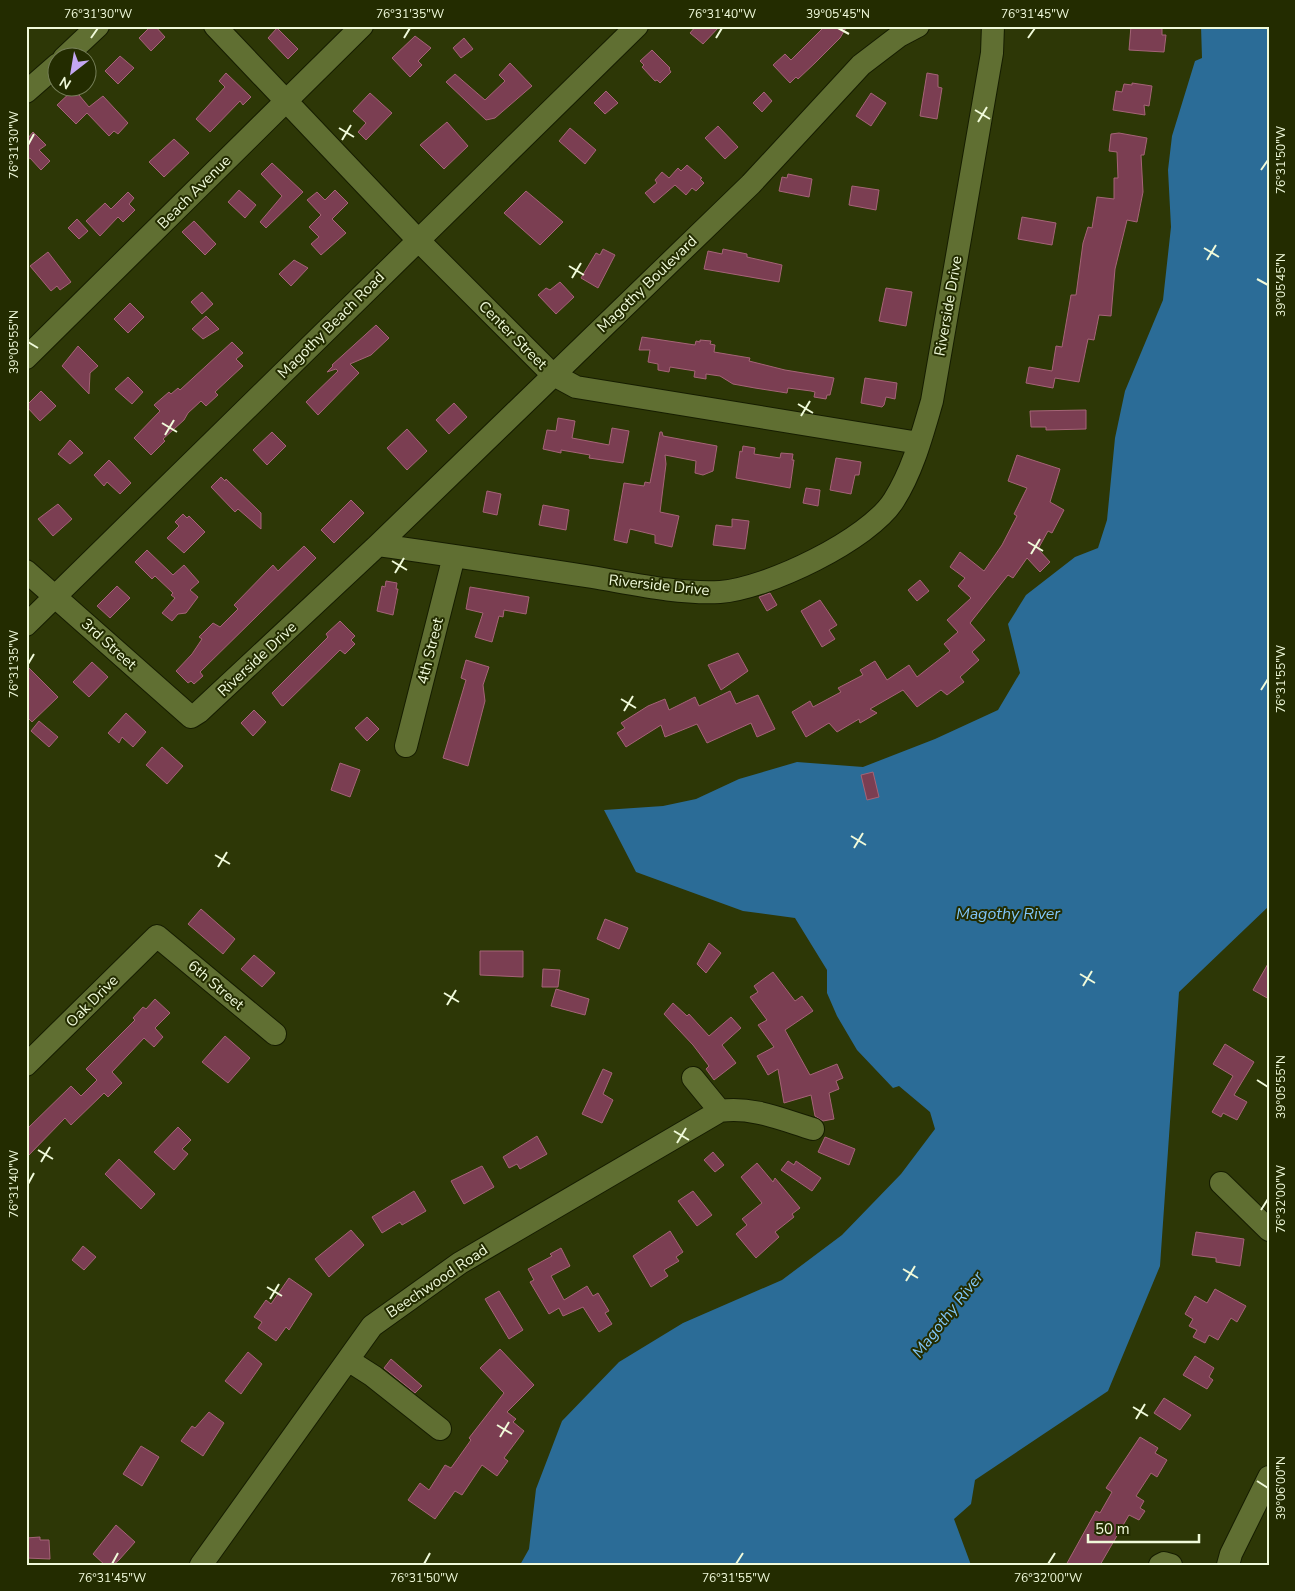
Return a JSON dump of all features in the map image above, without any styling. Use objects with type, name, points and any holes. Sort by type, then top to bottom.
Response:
[{"type":"street","points":[[75,48],[98,26]]},
{"type":"street","name":"Center Street","points":[[215,26],[285,102],[418,240],[552,374],[576,387],[919,443]]},
{"type":"street","name":"Beach Avenue","points":[[26,358],[362,26]]},
{"type":"street","name":"Magothy Beach Road","points":[[26,625],[637,26]]},
{"type":"street","name":"Magothy Boulevard","points":[[378,545],[552,374],[751,184],[861,65],[899,36],[918,26]]},
{"type":"street","name":"Riverside Drive","points":[[191,717],[207,707],[378,545],[648,587],[720,592],[776,577],[822,557],[869,526],[893,502],[916,455],[932,402],[947,305],[967,202],[992,54],[992,26]]},
{"type":"street","points":[[26,92],[48,73]]},
{"type":"street","name":"4th Street","points":[[406,746],[454,556]]},
{"type":"street","name":"3rd Street","points":[[26,571],[191,717]]},
{"type":"street","name":"6th Street","points":[[157,936],[275,1034]]},
{"type":"street","name":"Oak Drive","points":[[26,1065],[157,936]]},
{"type":"street","points":[[693,1078],[720,1111],[735,1109],[752,1110],[813,1129]]},
{"type":"street","name":"Beechwood Road","points":[[201,1565],[372,1326],[460,1263],[720,1111]]},
{"type":"street","points":[[1221,1183],[1269,1230]]},
{"type":"street","points":[[348,1360],[373,1376],[440,1429]]},
{"type":"street","points":[[1228,1565],[1231,1554],[1269,1477]]},
{"type":"street","points":[[1160,1565],[1171,1565]]},
{"type":"water","name":"Magothy River","points":[[1201,26],[1269,26],[1269,906],[1179,992],[1160,1266],[1108,1391],[975,1480],[971,1504],[954,1519],[971,1565],[520,1565],[529,1549],[536,1489],[562,1421],[619,1362],[683,1323],[782,1280],[842,1235],[901,1174],[935,1129],[930,1112],[899,1086],[893,1088],[857,1050],[837,1016],[827,993],[827,970],[795,918],[743,911],[636,872],[604,810],[663,806],[696,799],[739,779],[797,762],[863,767],[935,739],[998,710],[1020,673],[1008,624],[1026,595],[1075,557],[1098,548],[1107,520],[1115,438],[1125,391],[1163,300],[1171,227],[1168,170],[1172,136],[1195,61],[1202,58]]},
{"type":"building","points":[[151,26],[155,26],[165,37],[151,51],[139,38]]},
{"type":"building","points":[[696,26],[720,26],[703,44],[690,33]]},
{"type":"building","points":[[825,26],[847,26],[840,38],[815,63],[798,79],[796,77],[790,83],[773,65],[785,54],[791,60]]},
{"type":"building","points":[[1131,26],[1162,26],[1162,35],[1166,35],[1164,52],[1129,50]]},
{"type":"building","points":[[277,28],[298,49],[288,59],[268,38]]},
{"type":"building","points":[[415,36],[431,48],[418,61],[422,65],[410,77],[392,58]]},
{"type":"building","points":[[464,38],[473,49],[461,58],[453,48]]},
{"type":"building","points":[[652,50],[670,68],[671,72],[660,83],[657,80],[655,81],[642,67],[644,65],[640,61]]},
{"type":"building","points":[[120,56],[134,68],[118,84],[105,71]]},
{"type":"building","points":[[510,63],[532,86],[495,118],[486,120],[446,82],[455,74],[485,100],[505,81],[499,75]]},
{"type":"building","points":[[226,73],[251,97],[243,105],[240,101],[210,132],[196,119],[225,87],[219,81]]},
{"type":"building","points":[[927,73],[938,75],[938,87],[942,88],[937,119],[920,116]]},
{"type":"building","points":[[1132,83],[1152,86],[1149,106],[1144,105],[1145,115],[1113,110],[1116,91],[1122,92],[1124,84],[1132,85]]},
{"type":"building","points":[[606,91],[618,103],[605,114],[594,103]]},
{"type":"building","points":[[764,92],[772,101],[762,112],[753,103]]},
{"type":"building","points":[[370,93],[392,113],[366,140],[358,132],[366,123],[353,111]]},
{"type":"building","points":[[871,93],[886,103],[871,126],[856,116]]},
{"type":"building","points":[[103,96],[128,123],[118,134],[114,131],[109,136],[87,113],[76,124],[57,105],[64,98],[82,98],[89,107]]},
{"type":"building","points":[[447,122],[468,146],[444,169],[420,145]]},
{"type":"building","points":[[718,126],[738,147],[725,159],[705,138]]},
{"type":"building","points":[[570,128],[596,150],[585,164],[559,141]]},
{"type":"building","points":[[33,132],[46,145],[39,150],[50,161],[41,170],[30,158],[26,160],[26,136],[28,138]]},
{"type":"building","points":[[1119,133],[1147,138],[1144,155],[1141,155],[1143,192],[1137,222],[1127,220],[1115,269],[1111,316],[1099,315],[1094,340],[1088,339],[1079,382],[1055,378],[1053,388],[1026,383],[1029,367],[1052,371],[1056,346],[1062,347],[1071,295],[1076,295],[1083,243],[1088,227],[1092,228],[1097,197],[1114,199],[1114,178],[1118,178],[1117,152],[1109,151],[1111,134]]},
{"type":"building","points":[[174,139],[189,153],[164,177],[149,162]]},
{"type":"building","points":[[272,163],[303,192],[266,228],[260,222],[282,196],[261,174]]},
{"type":"building","points":[[687,165],[702,178],[700,179],[704,183],[696,191],[692,188],[686,195],[675,185],[654,203],[645,193],[657,183],[655,180],[662,172],[669,178],[678,168],[681,171]]},
{"type":"building","points":[[788,174],[812,179],[809,197],[779,191],[782,177],[787,178]]},
{"type":"building","points":[[852,186],[879,190],[876,210],[849,205]]},
{"type":"building","points":[[239,190],[256,205],[245,218],[228,202]]},
{"type":"building","points":[[335,190],[348,203],[332,219],[346,233],[321,255],[311,244],[319,237],[309,227],[321,215],[307,200],[317,192],[325,200]]},
{"type":"building","points":[[526,191],[563,222],[540,245],[504,213]]},
{"type":"building","points":[[128,192],[134,198],[129,204],[135,210],[123,222],[118,217],[100,236],[86,221],[105,203],[111,209]]},
{"type":"building","points":[[1022,217],[1056,223],[1052,245],[1018,239]]},
{"type":"building","points":[[77,219],[88,231],[79,239],[68,228]]},
{"type":"building","points":[[194,221],[216,244],[205,255],[182,232]]},
{"type":"building","points":[[603,249],[615,255],[598,288],[581,278],[596,253],[600,255]]},
{"type":"building","points":[[723,249],[782,265],[779,282],[704,269],[708,251],[722,254]]},
{"type":"building","points":[[48,252],[71,282],[60,290],[57,286],[51,291],[30,266]]},
{"type":"building","points":[[294,260],[308,268],[291,286],[279,274]]},
{"type":"building","points":[[560,282],[574,297],[556,314],[538,295],[546,288],[550,290]]},
{"type":"building","points":[[886,288],[912,292],[906,326],[879,321]]},
{"type":"building","points":[[202,292],[213,304],[202,314],[191,302]]},
{"type":"building","points":[[130,303],[144,317],[128,333],[114,319]]},
{"type":"building","points":[[206,316],[219,329],[203,339],[192,329]]},
{"type":"building","points":[[376,325],[389,338],[371,355],[350,364],[359,373],[318,415],[306,402],[338,371],[336,369],[327,372],[332,365]]},
{"type":"building","points":[[642,337],[695,345],[696,341],[700,342],[700,340],[711,341],[710,344],[715,345],[714,352],[750,358],[749,361],[785,370],[834,378],[830,395],[827,395],[826,399],[814,397],[815,392],[811,391],[788,388],[787,393],[755,388],[733,384],[720,376],[706,374],[706,379],[694,377],[695,371],[670,367],[669,372],[658,370],[658,364],[648,362],[650,350],[639,350]]},
{"type":"building","points":[[232,342],[243,353],[236,359],[243,366],[215,392],[218,395],[206,406],[201,401],[188,413],[184,420],[163,439],[165,441],[151,455],[134,438],[160,411],[154,405],[169,392],[171,394],[178,388],[180,390]]},
{"type":"building","points":[[78,346],[98,366],[90,373],[89,394],[62,366]]},
{"type":"building","points":[[128,377],[143,392],[132,404],[115,389]]},
{"type":"building","points":[[865,378],[897,383],[895,399],[886,397],[882,407],[861,403]]},
{"type":"building","points":[[41,391],[56,406],[40,421],[26,406]]},
{"type":"building","points":[[454,403],[467,417],[449,434],[436,420]]},
{"type":"building","points":[[1086,410],[1086,429],[1046,430],[1046,427],[1031,427],[1030,411]]},
{"type":"building","points":[[558,418],[575,421],[572,438],[609,445],[612,428],[629,431],[623,463],[589,458],[590,455],[561,450],[561,453],[543,449],[547,430],[556,431]]},
{"type":"building","points":[[407,429],[427,451],[407,470],[387,448]]},
{"type":"building","points":[[272,432],[286,446],[267,465],[253,450]]},
{"type":"building","points":[[660,432],[662,432],[663,436],[717,446],[713,471],[703,475],[695,473],[696,461],[665,455],[666,464],[660,512],[679,516],[672,547],[655,543],[655,535],[630,529],[627,543],[614,540],[624,483],[644,486],[645,482],[650,483]]},
{"type":"building","points":[[70,440],[83,453],[70,464],[58,454]]},
{"type":"building","points":[[743,446],[755,448],[754,454],[780,458],[781,453],[793,454],[792,460],[794,460],[790,488],[736,478],[740,451],[742,452]]},
{"type":"building","points":[[1017,455],[1060,469],[1050,502],[1064,510],[1052,533],[1048,531],[1038,549],[1050,562],[1040,572],[1027,558],[1013,578],[1008,575],[970,623],[985,640],[972,652],[979,660],[960,677],[964,682],[947,695],[941,690],[917,707],[903,690],[870,709],[877,713],[860,723],[859,719],[837,732],[829,723],[806,737],[792,712],[810,701],[813,707],[841,692],[838,688],[863,675],[860,670],[875,661],[887,680],[909,665],[917,677],[950,651],[944,644],[958,632],[947,620],[971,598],[958,586],[965,578],[950,567],[960,552],[984,571],[1002,545],[1017,516],[1014,514],[1027,488],[1008,481]]},
{"type":"building","points":[[836,458],[861,462],[859,475],[855,475],[851,494],[830,490]]},
{"type":"building","points":[[109,460],[131,483],[120,494],[107,482],[104,486],[94,475]]},
{"type":"building","points":[[221,477],[225,481],[226,479],[261,513],[261,529],[238,509],[235,512],[211,487]]},
{"type":"building","points":[[806,488],[820,490],[818,506],[803,503]]},
{"type":"building","points":[[487,491],[501,494],[497,515],[483,512]]},
{"type":"building","points":[[351,500],[364,513],[334,543],[321,530]]},
{"type":"building","points":[[58,504],[72,519],[53,536],[38,519]]},
{"type":"building","points":[[543,505],[569,510],[566,530],[539,525]]},
{"type":"building","points":[[183,514],[187,518],[189,516],[205,532],[184,553],[167,538],[179,526],[175,522]]},
{"type":"building","points":[[732,519],[749,521],[745,549],[713,545],[716,525],[732,527]]},
{"type":"building","points":[[304,546],[316,558],[200,672],[203,676],[194,684],[191,681],[188,683],[176,671],[192,654],[202,639],[199,637],[213,623],[220,627],[238,609],[234,605],[273,565],[278,571]]},
{"type":"building","points":[[147,550],[173,575],[184,565],[199,582],[190,590],[198,597],[186,613],[178,614],[172,621],[162,613],[175,598],[171,595],[173,593],[155,576],[152,579],[135,562]]},
{"type":"building","points":[[920,580],[929,591],[917,601],[908,590]]},
{"type":"building","points":[[386,581],[397,583],[396,589],[398,589],[393,615],[377,611],[382,586],[385,587]]},
{"type":"building","points":[[117,586],[130,598],[110,618],[97,606]]},
{"type":"building","points":[[470,587],[529,597],[526,614],[504,610],[503,617],[499,616],[492,642],[475,637],[483,613],[466,609]]},
{"type":"building","points":[[770,593],[777,605],[767,611],[759,597]]},
{"type":"building","points":[[820,600],[837,625],[829,630],[835,639],[822,647],[801,611]]},
{"type":"building","points":[[340,621],[355,636],[351,640],[355,644],[345,654],[340,650],[283,706],[281,705],[272,693],[328,637],[326,634]]},
{"type":"building","points":[[738,653],[748,671],[721,690],[708,665]]},
{"type":"building","points":[[466,660],[489,667],[483,685],[485,701],[468,766],[443,758],[466,680],[461,678]]},
{"type":"building","points":[[92,662],[108,677],[89,697],[73,682]]},
{"type":"building","points":[[26,665],[58,697],[32,722],[26,716]]},
{"type":"building","points":[[730,691],[736,704],[758,695],[775,729],[757,737],[751,723],[707,743],[697,724],[665,737],[661,725],[626,747],[617,733],[625,728],[621,723],[648,706],[665,699],[669,710],[695,697],[699,706]]},
{"type":"building","points":[[254,710],[266,722],[253,736],[241,723]]},
{"type":"building","points":[[126,713],[146,732],[133,747],[122,737],[119,743],[108,733]]},
{"type":"building","points":[[367,717],[379,729],[367,741],[355,728]]},
{"type":"building","points":[[39,721],[58,737],[49,747],[31,731]]},
{"type":"building","points":[[162,747],[183,766],[167,784],[146,765]]},
{"type":"building","points":[[340,763],[360,770],[350,797],[331,790]]},
{"type":"building","points":[[873,772],[879,797],[867,800],[861,775]]},
{"type":"building","points":[[201,909],[235,939],[223,954],[188,924]]},
{"type":"building","points":[[605,919],[628,928],[619,949],[597,939]]},
{"type":"building","points":[[709,943],[721,953],[706,973],[697,964]]},
{"type":"building","points":[[480,951],[523,951],[523,977],[480,975]]},
{"type":"building","points":[[254,955],[275,973],[262,987],[241,969]]},
{"type":"building","points":[[1269,962],[1269,999],[1253,990]]},
{"type":"building","points":[[543,969],[560,970],[558,987],[542,987]]},
{"type":"building","points":[[773,972],[795,1001],[802,996],[813,1011],[785,1030],[810,1075],[837,1064],[843,1078],[836,1081],[839,1089],[829,1093],[834,1119],[823,1121],[815,1116],[811,1095],[784,1103],[778,1069],[768,1075],[757,1056],[774,1047],[758,1025],[767,1020],[750,997],[758,992],[754,986]]},
{"type":"building","points":[[556,989],[589,999],[585,1015],[551,1006]]},
{"type":"building","points":[[155,999],[170,1013],[155,1028],[163,1037],[154,1047],[144,1038],[112,1072],[122,1083],[108,1097],[104,1093],[71,1125],[65,1118],[26,1158],[26,1130],[71,1086],[81,1096],[97,1080],[86,1069],[135,1020],[133,1018],[143,1007],[146,1009]]},
{"type":"building","points":[[673,1003],[687,1016],[689,1014],[709,1036],[731,1017],[741,1028],[722,1045],[736,1063],[714,1080],[706,1069],[709,1066],[693,1045],[664,1014]]},
{"type":"building","points":[[225,1036],[250,1058],[228,1083],[202,1062]]},
{"type":"building","points":[[1225,1044],[1254,1062],[1234,1095],[1247,1102],[1237,1120],[1223,1113],[1221,1117],[1212,1112],[1233,1076],[1213,1064]]},
{"type":"building","points":[[603,1069],[612,1073],[603,1094],[613,1100],[602,1123],[582,1114]]},
{"type":"building","points":[[178,1127],[191,1140],[182,1149],[188,1154],[174,1170],[154,1152]]},
{"type":"building","points":[[537,1136],[547,1154],[520,1169],[517,1164],[509,1168],[503,1157]]},
{"type":"building","points":[[825,1137],[855,1149],[849,1165],[818,1152]]},
{"type":"building","points":[[713,1152],[724,1165],[715,1172],[704,1160]]},
{"type":"building","points":[[119,1159],[155,1194],[141,1209],[105,1174]]},
{"type":"building","points":[[788,1161],[794,1165],[796,1161],[821,1178],[812,1191],[781,1170]]},
{"type":"building","points":[[757,1163],[773,1182],[775,1178],[800,1208],[792,1214],[794,1217],[775,1232],[779,1237],[756,1258],[736,1234],[747,1225],[742,1219],[762,1203],[741,1177]]},
{"type":"building","points":[[482,1166],[494,1187],[464,1204],[451,1181]]},
{"type":"building","points":[[414,1191],[426,1211],[402,1225],[400,1222],[382,1233],[372,1217]]},
{"type":"building","points":[[693,1191],[712,1215],[697,1226],[678,1201]]},
{"type":"building","points":[[351,1230],[364,1245],[329,1277],[315,1259]]},
{"type":"building","points":[[670,1231],[683,1252],[676,1257],[679,1261],[664,1270],[668,1276],[651,1287],[633,1256]]},
{"type":"building","points":[[1196,1232],[1244,1239],[1240,1266],[1216,1262],[1216,1258],[1192,1255]]},
{"type":"building","points":[[83,1246],[96,1257],[84,1270],[72,1260]]},
{"type":"building","points":[[561,1248],[570,1266],[551,1276],[564,1300],[587,1286],[593,1296],[598,1293],[609,1311],[605,1313],[612,1324],[599,1332],[583,1307],[563,1316],[559,1308],[549,1314],[530,1282],[534,1280],[528,1269],[552,1256],[550,1254]]},
{"type":"building","points":[[289,1278],[312,1294],[289,1330],[286,1327],[276,1341],[258,1328],[262,1322],[254,1317],[266,1300],[271,1304]]},
{"type":"building","points":[[1215,1289],[1246,1306],[1237,1322],[1231,1318],[1218,1340],[1209,1335],[1205,1343],[1193,1337],[1197,1330],[1189,1326],[1193,1319],[1185,1314],[1195,1296],[1207,1303]]},
{"type":"building","points":[[499,1291],[523,1330],[509,1339],[485,1299]]},
{"type":"building","points":[[500,1349],[534,1385],[507,1412],[516,1419],[513,1422],[524,1431],[504,1458],[508,1461],[497,1476],[482,1465],[462,1495],[455,1491],[435,1519],[408,1500],[420,1483],[429,1490],[445,1465],[451,1468],[471,1440],[469,1438],[504,1393],[480,1368]]},
{"type":"building","points":[[248,1352],[262,1364],[241,1394],[225,1381]]},
{"type":"building","points":[[1195,1356],[1214,1368],[1209,1377],[1213,1380],[1207,1389],[1183,1375]]},
{"type":"building","points":[[391,1359],[422,1386],[415,1393],[384,1368]]},
{"type":"building","points":[[1164,1398],[1191,1415],[1180,1430],[1154,1413]]},
{"type":"building","points":[[209,1412],[224,1423],[203,1456],[181,1441],[192,1426],[195,1428]]},
{"type":"building","points":[[1140,1437],[1158,1448],[1155,1453],[1167,1460],[1157,1477],[1151,1473],[1136,1496],[1144,1501],[1140,1508],[1145,1511],[1139,1520],[1129,1515],[1100,1565],[1066,1565],[1096,1511],[1100,1513],[1112,1492],[1106,1488]]},
{"type":"building","points":[[141,1446],[159,1457],[142,1486],[123,1474]]},
{"type":"building","points":[[116,1525],[135,1542],[113,1565],[105,1565],[93,1554]]},
{"type":"building","points":[[40,1537],[40,1540],[49,1540],[50,1559],[26,1558],[26,1538]]}]
